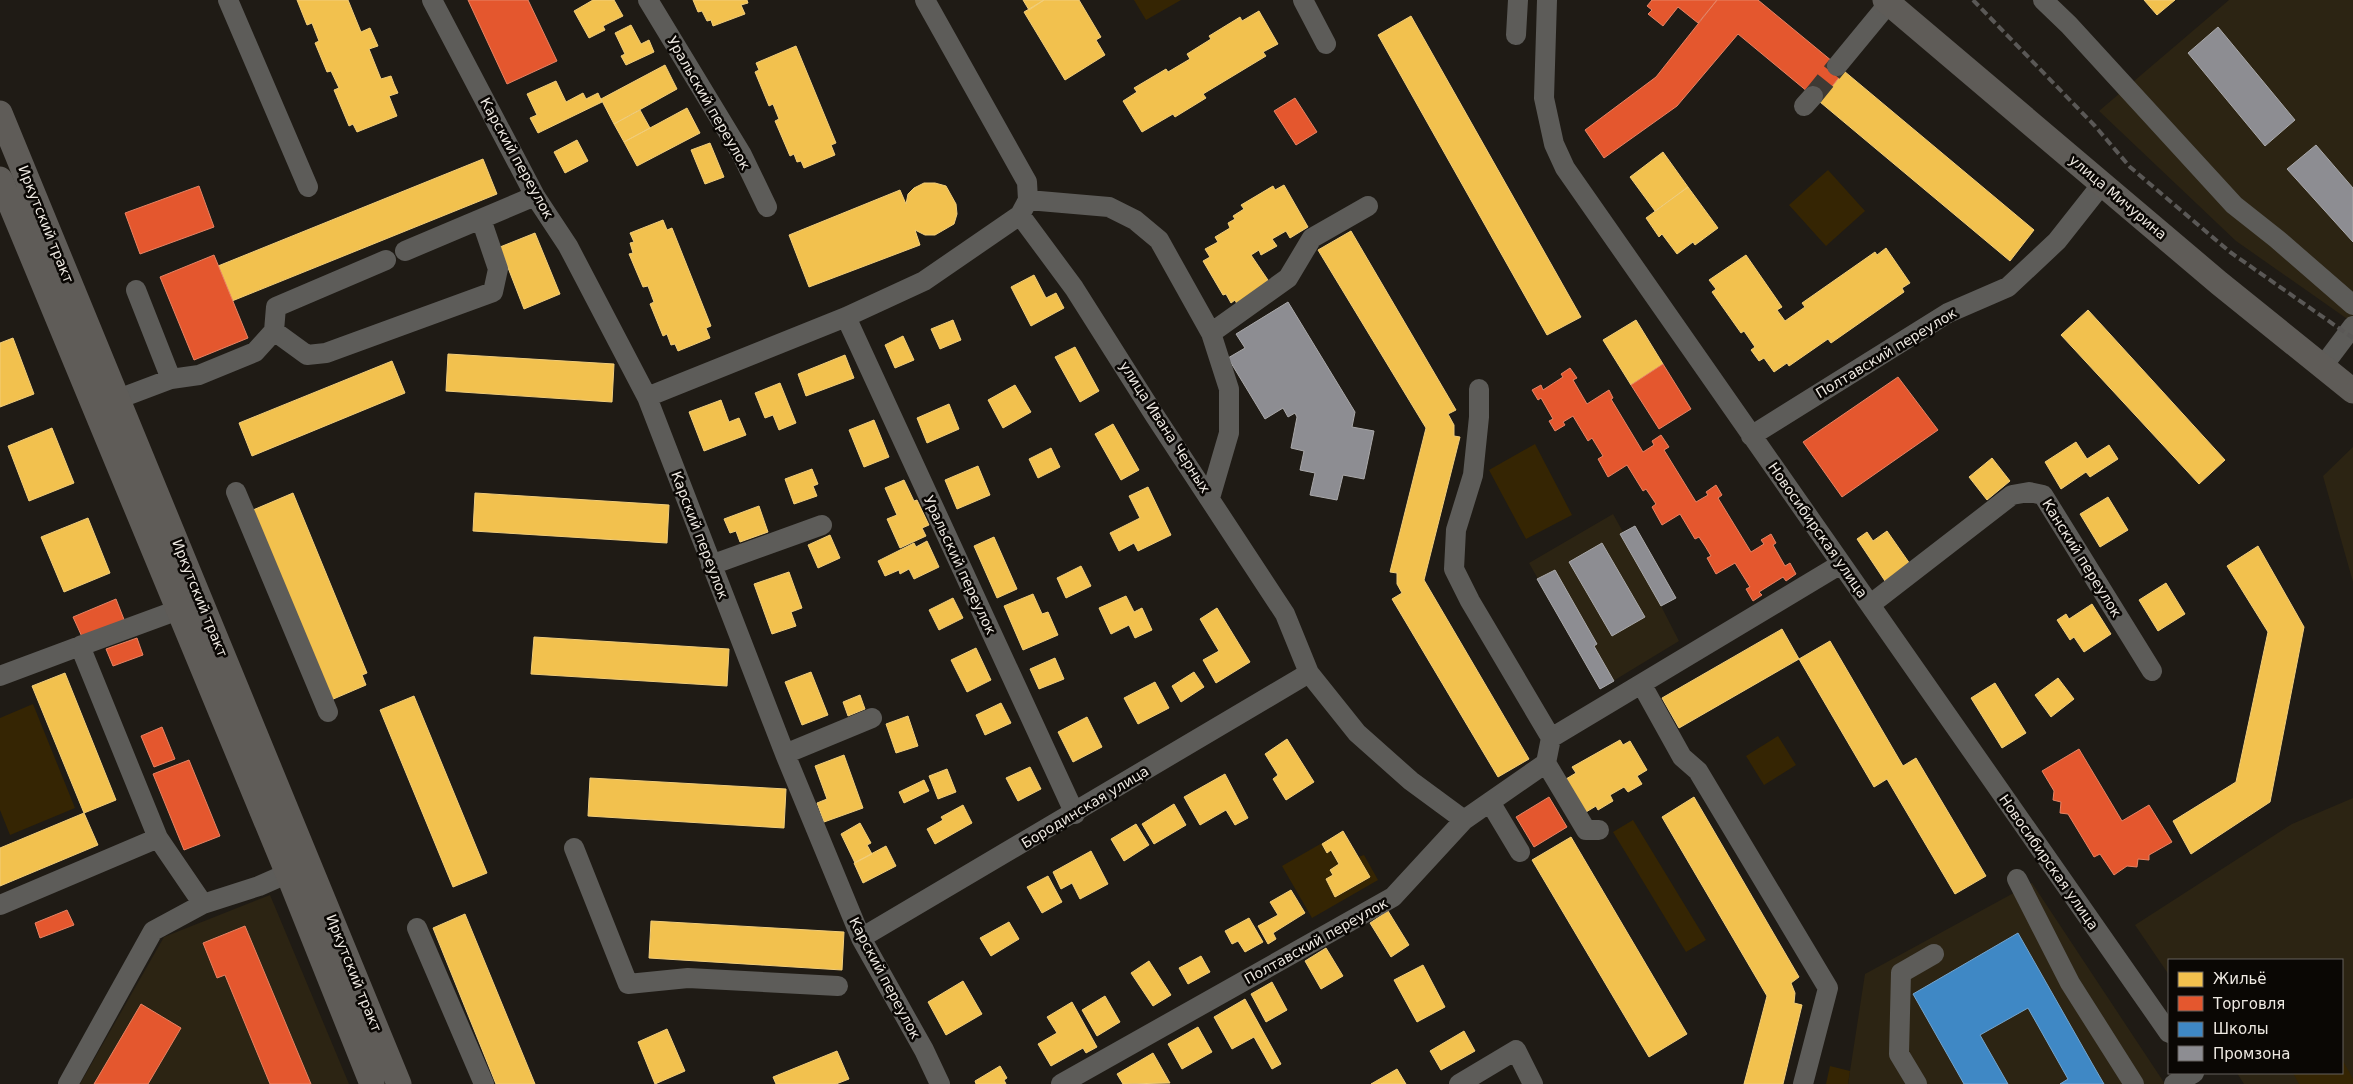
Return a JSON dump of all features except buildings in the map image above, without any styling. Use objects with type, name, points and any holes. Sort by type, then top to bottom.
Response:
[{"type":"main road","name":"улица Мичурина","points":[[1887,1],[2219,283],[2353,391]]},
{"type":"main road","name":"Иркутский тракт","points":[[0,113],[118,399],[298,869],[372,1084]]},
{"type":"main road","name":"Иркутский тракт","points":[[0,179],[178,610],[399,1084]]},
{"type":"street","points":[[228,0],[308,187]]},
{"type":"street","name":"Карский переулок","points":[[432,0],[535,196],[568,246],[647,397],[785,754],[861,938],[924,1050],[940,1084]]},
{"type":"street","name":"Уральский переулок","points":[[648,0],[742,155],[767,207]]},
{"type":"street","points":[[1303,0],[1326,44]]},
{"type":"street","points":[[1516,35],[1518,0]]},
{"type":"street","name":"Новосибирская улица","points":[[1547,0],[1544,98],[1554,144],[1565,168],[2168,1032]]},
{"type":"street","points":[[2043,0],[2070,24],[2234,206],[2277,239],[2353,305]]},
{"type":"street","points":[[1837,66],[1887,1]]},
{"type":"street","name":"улица Ивана Черных","points":[[930,2],[1028,182],[1024,207],[1155,416],[1285,614],[1309,673],[1357,733],[1411,781],[1464,820]]},
{"type":"street","name":"Полтавский переулок","points":[[1751,436],[1948,312],[2008,287],[2057,241],[2102,184]]},
{"type":"street","points":[[405,251],[535,196]]},
{"type":"street","points":[[1211,333],[1288,278],[1312,238],[1368,206]]},
{"type":"street","points":[[647,397],[846,316],[924,281],[1024,207],[1109,207],[1136,220],[1158,240],[1211,333],[1229,389],[1229,433],[1210,498]]},
{"type":"street","points":[[274,331],[307,355],[326,353],[493,292],[498,269],[481,219]]},
{"type":"street","points":[[118,399],[171,379],[199,375],[255,352],[274,331],[276,307],[386,260]]},
{"type":"street","points":[[136,290],[171,379]]},
{"type":"street","name":"Уральский переулок","points":[[846,316],[1074,814]]},
{"type":"street","points":[[2323,366],[2353,326]]},
{"type":"street","points":[[1479,389],[1479,417],[1473,475],[1456,530],[1454,569],[1470,601],[1552,738],[1546,764],[1586,830],[1598,830]]},
{"type":"street","points":[[236,492],[328,712]]},
{"type":"street","name":"Канский переулок","points":[[1871,604],[2012,496],[2029,492],[2042,495],[2152,671]]},
{"type":"street","points":[[711,565],[822,525]]},
{"type":"street","points":[[1552,738],[1841,564]]},
{"type":"street","points":[[0,676],[178,610]]},
{"type":"street","points":[[80,646],[158,838],[203,904]]},
{"type":"street","name":"Бородинская улица","points":[[861,938],[1074,814],[1309,673]]},
{"type":"street","points":[[1642,685],[1682,757],[1698,771],[1828,988],[1804,1084]]},
{"type":"street","points":[[785,754],[872,718]]},
{"type":"street","name":"Полтавский переулок","points":[[1061,1084],[1393,897],[1464,820],[1546,764]]},
{"type":"street","points":[[1490,802],[1520,852]]},
{"type":"street","points":[[0,905],[158,838]]},
{"type":"street","points":[[574,848],[628,984],[688,978],[838,986]]},
{"type":"street","points":[[68,1084],[153,931],[203,904],[259,886],[298,869]]},
{"type":"street","points":[[2017,879],[2070,983],[2134,1084]]},
{"type":"street","points":[[417,928],[484,1084]]},
{"type":"street","points":[[1916,1084],[1899,1054],[1901,973],[1934,954]]},
{"type":"street","points":[[1459,1084],[1516,1050],[1533,1084]]},
{"type":"street","points":[[2174,1084],[2194,1074]]},
{"type":"street","points":[[2197,1074],[2206,1084]]},
{"type":"shaded area","points":[[1134,0],[1181,0],[1146,20]]},
{"type":"shaded area","points":[[2229,0],[2353,0],[2353,323],[2236,241],[2099,111]]},
{"type":"shaded area","points":[[1828,170],[1865,211],[1826,246],[1789,205]]},
{"type":"shaded area","points":[[1535,444],[1572,515],[1526,539],[1489,470]]},
{"type":"shaded area","points":[[2353,447],[2353,582],[2323,476]]},
{"type":"shaded area","points":[[1613,514],[1623,532],[1635,526],[1676,598],[1661,606],[1679,641],[1600,689],[1529,563]]},
{"type":"shaded area","points":[[33,704],[75,808],[10,835],[0,810],[0,718]]},
{"type":"shaded area","points":[[1778,736],[1796,765],[1764,785],[1746,756]]},
{"type":"shaded area","points":[[2353,798],[2353,1084],[2244,1084],[2238,1074],[2343,1074],[2343,959],[2168,959],[2168,974],[2135,925],[2292,824]]},
{"type":"shaded area","points":[[1633,820],[1706,940],[1686,952],[1613,832]]},
{"type":"shaded area","points":[[1343,831],[1358,857],[1364,855],[1378,880],[1312,918],[1282,866]]},
{"type":"shaded area","points":[[2032,883],[2165,1084],[1848,1084],[1865,974]]},
{"type":"shaded area","points":[[270,895],[349,1084],[80,1084],[164,937]]},
{"type":"shaded area","points":[[2343,1061],[2353,1079],[2353,1084],[2299,1084],[2294,1074],[2343,1074]]},
{"type":"shaded area","points":[[1830,1066],[1850,1071],[1848,1084],[1826,1084]]},
{"type":"tunnel","points":[[1813,96],[1837,66]]},
{"type":"railway","points":[[1973,0],[2095,126],[2130,167],[2230,252],[2353,338]]}]
